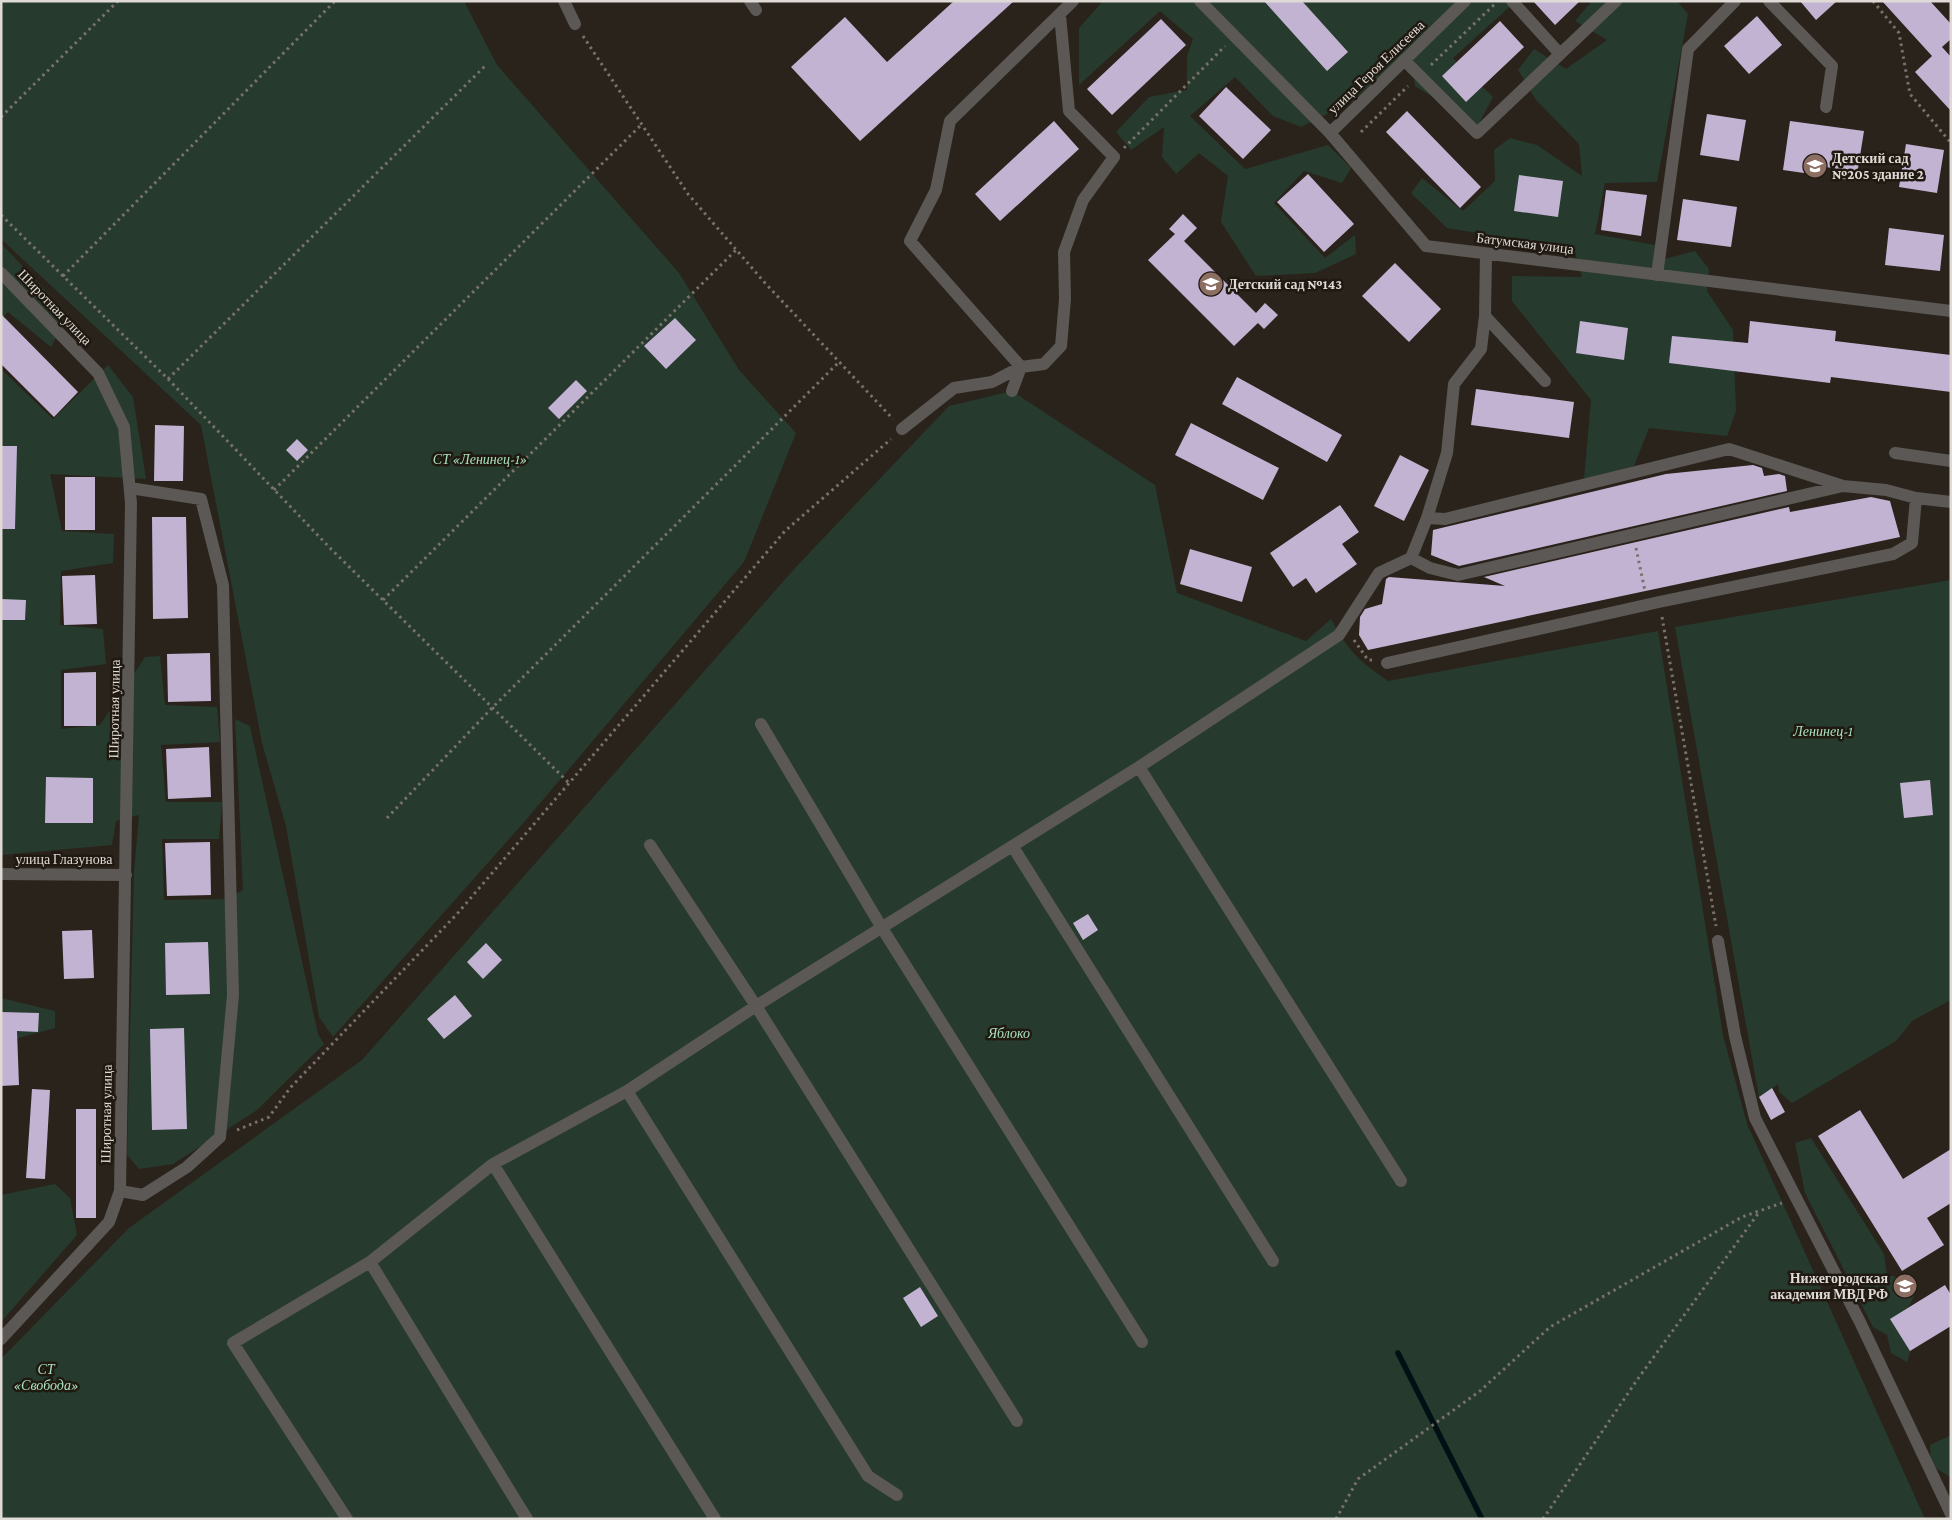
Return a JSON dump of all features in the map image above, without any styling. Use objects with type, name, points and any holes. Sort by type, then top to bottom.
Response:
[{"type":"street","points":[[564,1],[575,24]]},
{"type":"street","points":[[1021,367],[910,241],[936,190],[950,121],[1073,1]]},
{"type":"street","name":"Батумская улица","points":[[1200,1],[1330,133],[1426,246],[1951,311]]},
{"type":"street","name":"улица Героя Елисеева","points":[[1330,133],[1465,1]]},
{"type":"street","points":[[1512,1],[1560,54]]},
{"type":"street","points":[[1404,60],[1477,133],[1616,1]]},
{"type":"street","points":[[1657,275],[1688,49],[1734,1]]},
{"type":"street","points":[[1769,1],[1832,66],[1826,107]]},
{"type":"street","points":[[902,429],[954,388],[992,382],[1021,367],[1044,364],[1061,346],[1065,299],[1064,252],[1083,200],[1114,158],[1070,111],[1060,14]]},
{"type":"street","points":[[347,1519],[233,1343],[370,1262],[492,1164],[627,1091],[756,1006],[1013,847],[1339,635],[1379,573],[1411,558],[1427,518],[1447,453],[1454,384],[1481,349],[1485,316],[1486,254]]},
{"type":"street","name":"Широтная улица","points":[[1,273],[98,373],[124,428],[130,488],[120,1191],[109,1222],[1,1340]]},
{"type":"street","points":[[1485,316],[1544,381]]},
{"type":"street","points":[[1012,392],[1021,367]]},
{"type":"street","points":[[1427,518],[1444,520],[1729,449],[1843,486],[1886,490],[1916,498],[1951,502]]},
{"type":"street","points":[[1895,453],[1951,461]]},
{"type":"street","points":[[1411,558],[1430,568],[1458,575],[1843,486]]},
{"type":"street","points":[[120,1191],[143,1195],[187,1167],[220,1138],[233,995],[223,585],[201,500],[130,488]]},
{"type":"street","points":[[1387,663],[1659,602],[1893,554],[1912,543],[1916,498]]},
{"type":"street","points":[[761,724],[882,928],[1142,1342]]},
{"type":"street","points":[[1139,766],[1401,1181]]},
{"type":"street","points":[[650,845],[756,1006],[1016,1421]]},
{"type":"street","points":[[1013,847],[1272,1261]]},
{"type":"street","name":"улица Глазунова","points":[[1,874],[126,874]]},
{"type":"street","points":[[1718,942],[1735,1036],[1755,1118],[1860,1322],[1951,1514]]},
{"type":"street","points":[[627,1091],[868,1476],[897,1495]]},
{"type":"street","points":[[492,1164],[715,1519]]},
{"type":"street","points":[[370,1262],[527,1519]]},
{"type":"path","points":[[1,117],[118,1]]},
{"type":"path","points":[[63,276],[335,1]]},
{"type":"path","points":[[1872,1],[1899,33],[1910,94],[1951,143]]},
{"type":"path","points":[[220,1138],[269,1117],[290,1088],[457,914],[785,531],[902,429],[736,250],[688,194],[575,24]]},
{"type":"path","points":[[1114,158],[1234,36]]},
{"type":"path","points":[[168,379],[485,66]]},
{"type":"path","points":[[274,490],[642,124]]},
{"type":"path","points":[[1,215],[168,379],[383,600],[569,783]]},
{"type":"path","points":[[383,600],[736,250]]},
{"type":"path","points":[[387,818],[492,708],[839,362]]},
{"type":"path","points":[[1633,535],[1647,599],[1659,602],[1718,942]]},
{"type":"path","points":[[1345,627],[1368,660],[1387,663]]},
{"type":"path","points":[[1336,1519],[1358,1479],[1480,1391],[1550,1327],[1742,1217],[1796,1198]]},
{"type":"path","points":[[1543,1519],[1637,1380],[1760,1211]]},
{"type":"green space","name":"СТ «Ленинец-1»","points":[[1,1],[464,1],[497,65],[679,273],[739,370],[796,433],[744,562],[525,821],[333,1037],[319,1017],[286,826],[262,743],[201,425],[1,239]]},
{"type":"green space","points":[[1103,1],[1516,1],[1453,58],[1493,97],[1478,125],[1415,86],[1411,47],[1353,101],[1301,127],[1273,116],[1235,77],[1190,116],[1245,169],[1328,145],[1351,168],[1342,183],[1304,171],[1274,203],[1325,258],[1355,235],[1356,254],[1315,273],[1256,276],[1221,222],[1228,176],[1199,153],[1176,174],[1162,157],[1164,127],[1131,150],[1116,132],[1149,97],[1187,90],[1187,56],[1193,39],[1160,11],[1079,85],[1079,28]]},
{"type":"green space","points":[[1592,1],[1677,1],[1688,14],[1657,182],[1605,183],[1595,234],[1655,245],[1653,262],[1695,251],[1709,269],[1707,291],[1733,330],[1736,411],[1727,436],[1649,428],[1634,466],[1584,479],[1591,400],[1512,301],[1512,276],[1582,277],[1574,249],[1447,228],[1411,193],[1422,178],[1463,211],[1495,181],[1494,150],[1510,138],[1537,145],[1582,176],[1579,144],[1536,100],[1518,70],[1534,49],[1566,69],[1607,40],[1575,21]]},
{"type":"green space","points":[[1,243],[68,315],[51,347],[8,312],[1,319]]},
{"type":"green space","points":[[108,365],[133,397],[146,479],[50,474],[62,531],[114,534],[113,563],[61,571],[60,625],[103,629],[106,664],[61,670],[61,729],[100,725],[145,657],[160,656],[165,705],[217,707],[220,742],[161,745],[166,802],[222,802],[219,839],[162,839],[164,900],[226,899],[243,890],[235,719],[250,726],[318,1034],[324,1044],[257,1110],[173,1164],[139,1169],[127,1155],[134,872],[139,815],[116,821],[112,845],[1,855],[1,369],[53,419]]},
{"type":"green space","name":"Яблоко","points":[[1012,391],[1155,485],[1177,593],[1306,641],[1331,619],[1355,654],[1388,681],[1658,631],[1723,1035],[1747,1124],[1925,1519],[1,1519],[1,1359],[129,1228],[362,1060],[796,567],[949,406]]},
{"type":"green space","name":"Ленинец-1","points":[[1951,580],[1951,1000],[1912,1021],[1896,1041],[1792,1103],[1779,1092],[1778,1084],[1759,1097],[1675,627]]},
{"type":"green space","points":[[1,998],[55,1011],[55,1028],[1,1043]]},
{"type":"green space","points":[[1811,1138],[1884,1254],[1887,1275],[1913,1280],[1916,1292],[1899,1326],[1914,1341],[1907,1362],[1891,1353],[1887,1335],[1873,1327],[1805,1193],[1795,1143]]},
{"type":"green space","points":[[55,1184],[70,1198],[77,1235],[1,1322],[1,1195]]},
{"type":"green space","points":[[1951,1435],[1950,1477],[1931,1465],[1930,1445]]},
{"type":"building","points":[[954,1],[1014,1],[860,141],[791,67],[845,17],[887,62]]},
{"type":"building","points":[[1264,1],[1302,1],[1348,52],[1327,71]]},
{"type":"building","points":[[1533,1],[1580,1],[1555,25]]},
{"type":"building","points":[[1800,1],[1837,1],[1816,20]]},
{"type":"building","points":[[1882,1],[1930,1],[1951,24],[1951,39],[1942,47],[1951,57],[1951,111],[1915,72],[1932,56]]},
{"type":"building","points":[[1757,16],[1782,45],[1749,74],[1724,46]]},
{"type":"building","points":[[1161,19],[1186,45],[1112,115],[1087,89]]},
{"type":"building","points":[[1500,21],[1524,47],[1466,102],[1442,76]]},
{"type":"building","points":[[1226,87],[1271,130],[1243,159],[1199,116]]},
{"type":"building","points":[[1407,111],[1481,187],[1460,208],[1386,132]]},
{"type":"building","points":[[1707,114],[1746,120],[1739,161],[1700,155]]},
{"type":"building","points":[[1054,121],[1079,149],[1000,221],[975,194]]},
{"type":"building","points":[[1790,121],[1864,131],[1856,181],[1837,178],[1839,169],[1805,164],[1804,173],[1783,170]]},
{"type":"building","points":[[1906,144],[1944,150],[1937,193],[1899,187]]},
{"type":"building","points":[[1308,174],[1354,224],[1324,252],[1277,202]]},
{"type":"building","points":[[1519,175],[1563,181],[1558,217],[1514,211]]},
{"type":"building","points":[[1606,190],[1647,195],[1641,236],[1601,230]]},
{"type":"building","points":[[1683,199],[1737,207],[1731,247],[1677,240]]},
{"type":"building","points":[[1183,214],[1197,228],[1184,241],[1256,313],[1265,303],[1278,315],[1264,329],[1258,323],[1234,346],[1148,260],[1175,234],[1169,229]]},
{"type":"building","points":[[1889,228],[1944,235],[1940,271],[1885,265]]},
{"type":"building","points":[[1395,263],[1441,309],[1409,342],[1362,296]]},
{"type":"building","points":[[1,314],[78,392],[54,417],[1,364]]},
{"type":"building","points":[[675,318],[696,340],[666,369],[644,346]]},
{"type":"building","points":[[1580,321],[1628,328],[1624,360],[1576,353]]},
{"type":"building","points":[[1750,321],[1836,331],[1835,341],[1951,355],[1951,392],[1831,377],[1830,383],[1669,363],[1672,336],[1748,343]]},
{"type":"building","points":[[1237,377],[1342,435],[1327,462],[1222,404]]},
{"type":"building","points":[[576,380],[587,391],[559,419],[548,408]]},
{"type":"building","points":[[1476,389],[1574,402],[1569,438],[1471,425]]},
{"type":"building","points":[[1191,423],[1279,468],[1263,500],[1175,455]]},
{"type":"building","points":[[155,425],[184,426],[183,481],[154,481]]},
{"type":"building","points":[[297,439],[308,450],[297,461],[286,450]]},
{"type":"building","points":[[1,446],[17,446],[15,529],[1,529]]},
{"type":"building","points":[[1400,455],[1429,470],[1404,521],[1374,506]]},
{"type":"building","points":[[1753,465],[1762,468],[1764,476],[1779,474],[1785,476],[1787,491],[1459,566],[1431,555],[1433,530],[1666,474]]},
{"type":"building","points":[[65,477],[95,477],[95,530],[65,530]]},
{"type":"building","points":[[1871,497],[1890,501],[1900,537],[1368,650],[1359,635],[1360,617],[1365,609],[1382,604],[1386,579],[1389,577],[1505,586],[1484,577],[1789,507],[1790,512]]},
{"type":"building","points":[[1340,505],[1359,532],[1342,544],[1357,564],[1316,593],[1306,578],[1293,587],[1270,553]]},
{"type":"building","points":[[152,517],[186,517],[188,618],[153,619]]},
{"type":"building","points":[[1190,549],[1252,567],[1242,602],[1180,584]]},
{"type":"building","points":[[95,575],[97,624],[64,625],[62,576]]},
{"type":"building","points":[[1,599],[26,600],[25,620],[1,620]]},
{"type":"building","points":[[210,653],[211,701],[168,702],[167,654]]},
{"type":"building","points":[[96,672],[96,726],[64,726],[64,673]]},
{"type":"building","points":[[209,747],[211,797],[168,799],[166,749]]},
{"type":"building","points":[[46,777],[93,778],[93,823],[45,823]]},
{"type":"building","points":[[1930,780],[1933,815],[1904,818],[1900,783]]},
{"type":"building","points":[[210,842],[211,895],[167,896],[165,843]]},
{"type":"building","points":[[1088,914],[1098,930],[1083,940],[1073,923]]},
{"type":"building","points":[[92,930],[94,978],[64,979],[62,931]]},
{"type":"building","points":[[208,942],[210,994],[166,995],[165,943]]},
{"type":"building","points":[[486,943],[502,960],[483,979],[467,962]]},
{"type":"building","points":[[455,995],[472,1016],[444,1039],[427,1019]]},
{"type":"building","points":[[1,1012],[39,1013],[38,1032],[17,1031],[19,1085],[1,1086]]},
{"type":"building","points":[[184,1028],[187,1129],[152,1130],[150,1029]]},
{"type":"building","points":[[1772,1088],[1785,1112],[1771,1120],[1759,1097]]},
{"type":"building","points":[[32,1089],[50,1090],[45,1179],[26,1178]]},
{"type":"building","points":[[76,1109],[96,1109],[96,1218],[76,1218]]},
{"type":"building","points":[[1860,1110],[1903,1179],[1951,1149],[1951,1203],[1927,1218],[1944,1245],[1902,1271],[1818,1136]]},
{"type":"building","points":[[1945,1285],[1951,1295],[1951,1326],[1910,1351],[1890,1319]]},
{"type":"building","points":[[920,1287],[938,1316],[921,1327],[903,1298]]},
{"type":"waterway","points":[[1398,1353],[1482,1519]]},
{"type":"place","name":"Детский сад №205 здание 2","points":[[1815,166]]},
{"type":"place","name":"Детский сад №143","points":[[1211,284]]},
{"type":"place","name":"Нижегородская академия МВД РФ","points":[[1905,1286]]},
{"type":"park label","name":"СТ «Свобода»","points":[[46,1378]]}]
